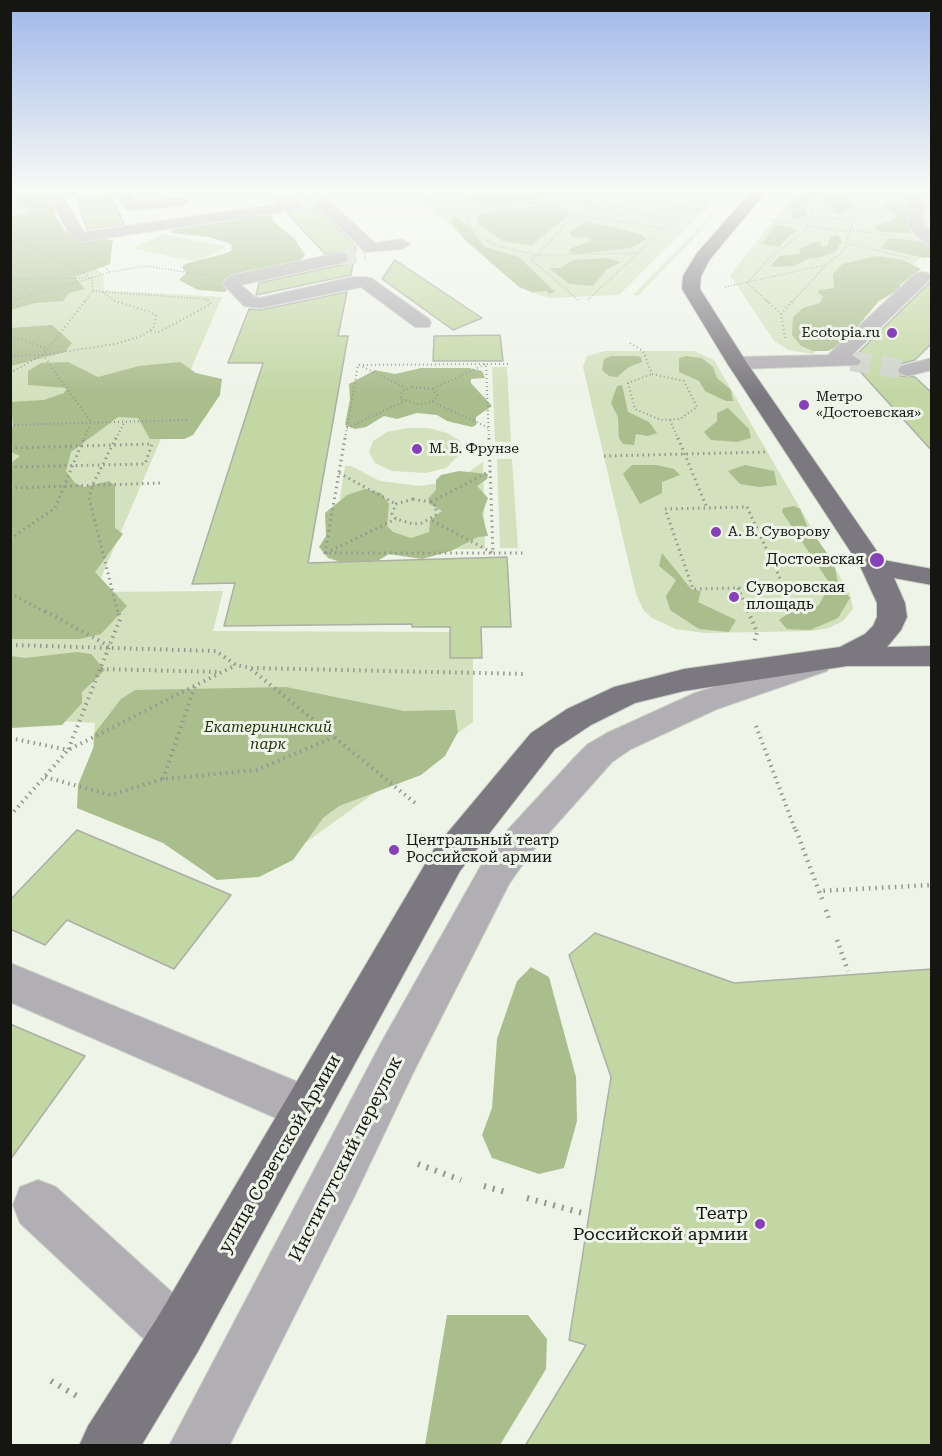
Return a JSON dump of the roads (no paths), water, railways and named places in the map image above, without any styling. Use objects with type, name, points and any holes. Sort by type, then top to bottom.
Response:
[{"type":"main road","points":[[702,260],[690,280],[694,297],[874,566],[891,603],[892,617],[886,630],[876,641],[847,656]]},
{"type":"main road","points":[[874,566],[932,577]]},
{"type":"main road","points":[[847,656],[908,658],[932,656]]},
{"type":"main road","name":"улица Советской Армии","points":[[108,1446],[178,1334],[447,860],[543,741],[579,717],[626,695],[684,680],[847,656]]},
{"type":"street","points":[[332,260],[231,283],[231,286],[250,302],[260,303],[352,282],[365,282],[422,323]]},
{"type":"street","points":[[737,363],[842,361],[922,277]]},
{"type":"street","points":[[253,323],[260,303]]},
{"type":"street","points":[[908,370],[932,364]]},
{"type":"street","name":"Институтский переулок","points":[[198,1446],[338,1178],[397,1058],[496,873],[524,836],[600,753],[634,733],[706,701],[790,671],[847,656]]},
{"type":"street","points":[[10,982],[306,1108]]},
{"type":"street","points":[[38,1204],[178,1334]]},
{"type":"tunnel","points":[[851,361],[908,370]]},
{"type":"place","name":"Ecotopia.ru","points":[[892,333]]},
{"type":"place","name":"Метро «Достоевская»","points":[[804,405]]},
{"type":"place","name":"М. В. Фрунзе","points":[[417,449]]},
{"type":"place","name":"А. В. Суворову","points":[[716,532]]},
{"type":"place","name":"Достоевская","points":[[877,560]]},
{"type":"place","name":"Суворовская площадь","points":[[734,597]]},
{"type":"place","name":"Центральный театр Российской армии","points":[[394,850]]},
{"type":"place","name":"Театр Российской армии","points":[[760,1224]]},
{"type":"park label","name":"Екатерининский парк","points":[[268,736]]}]
